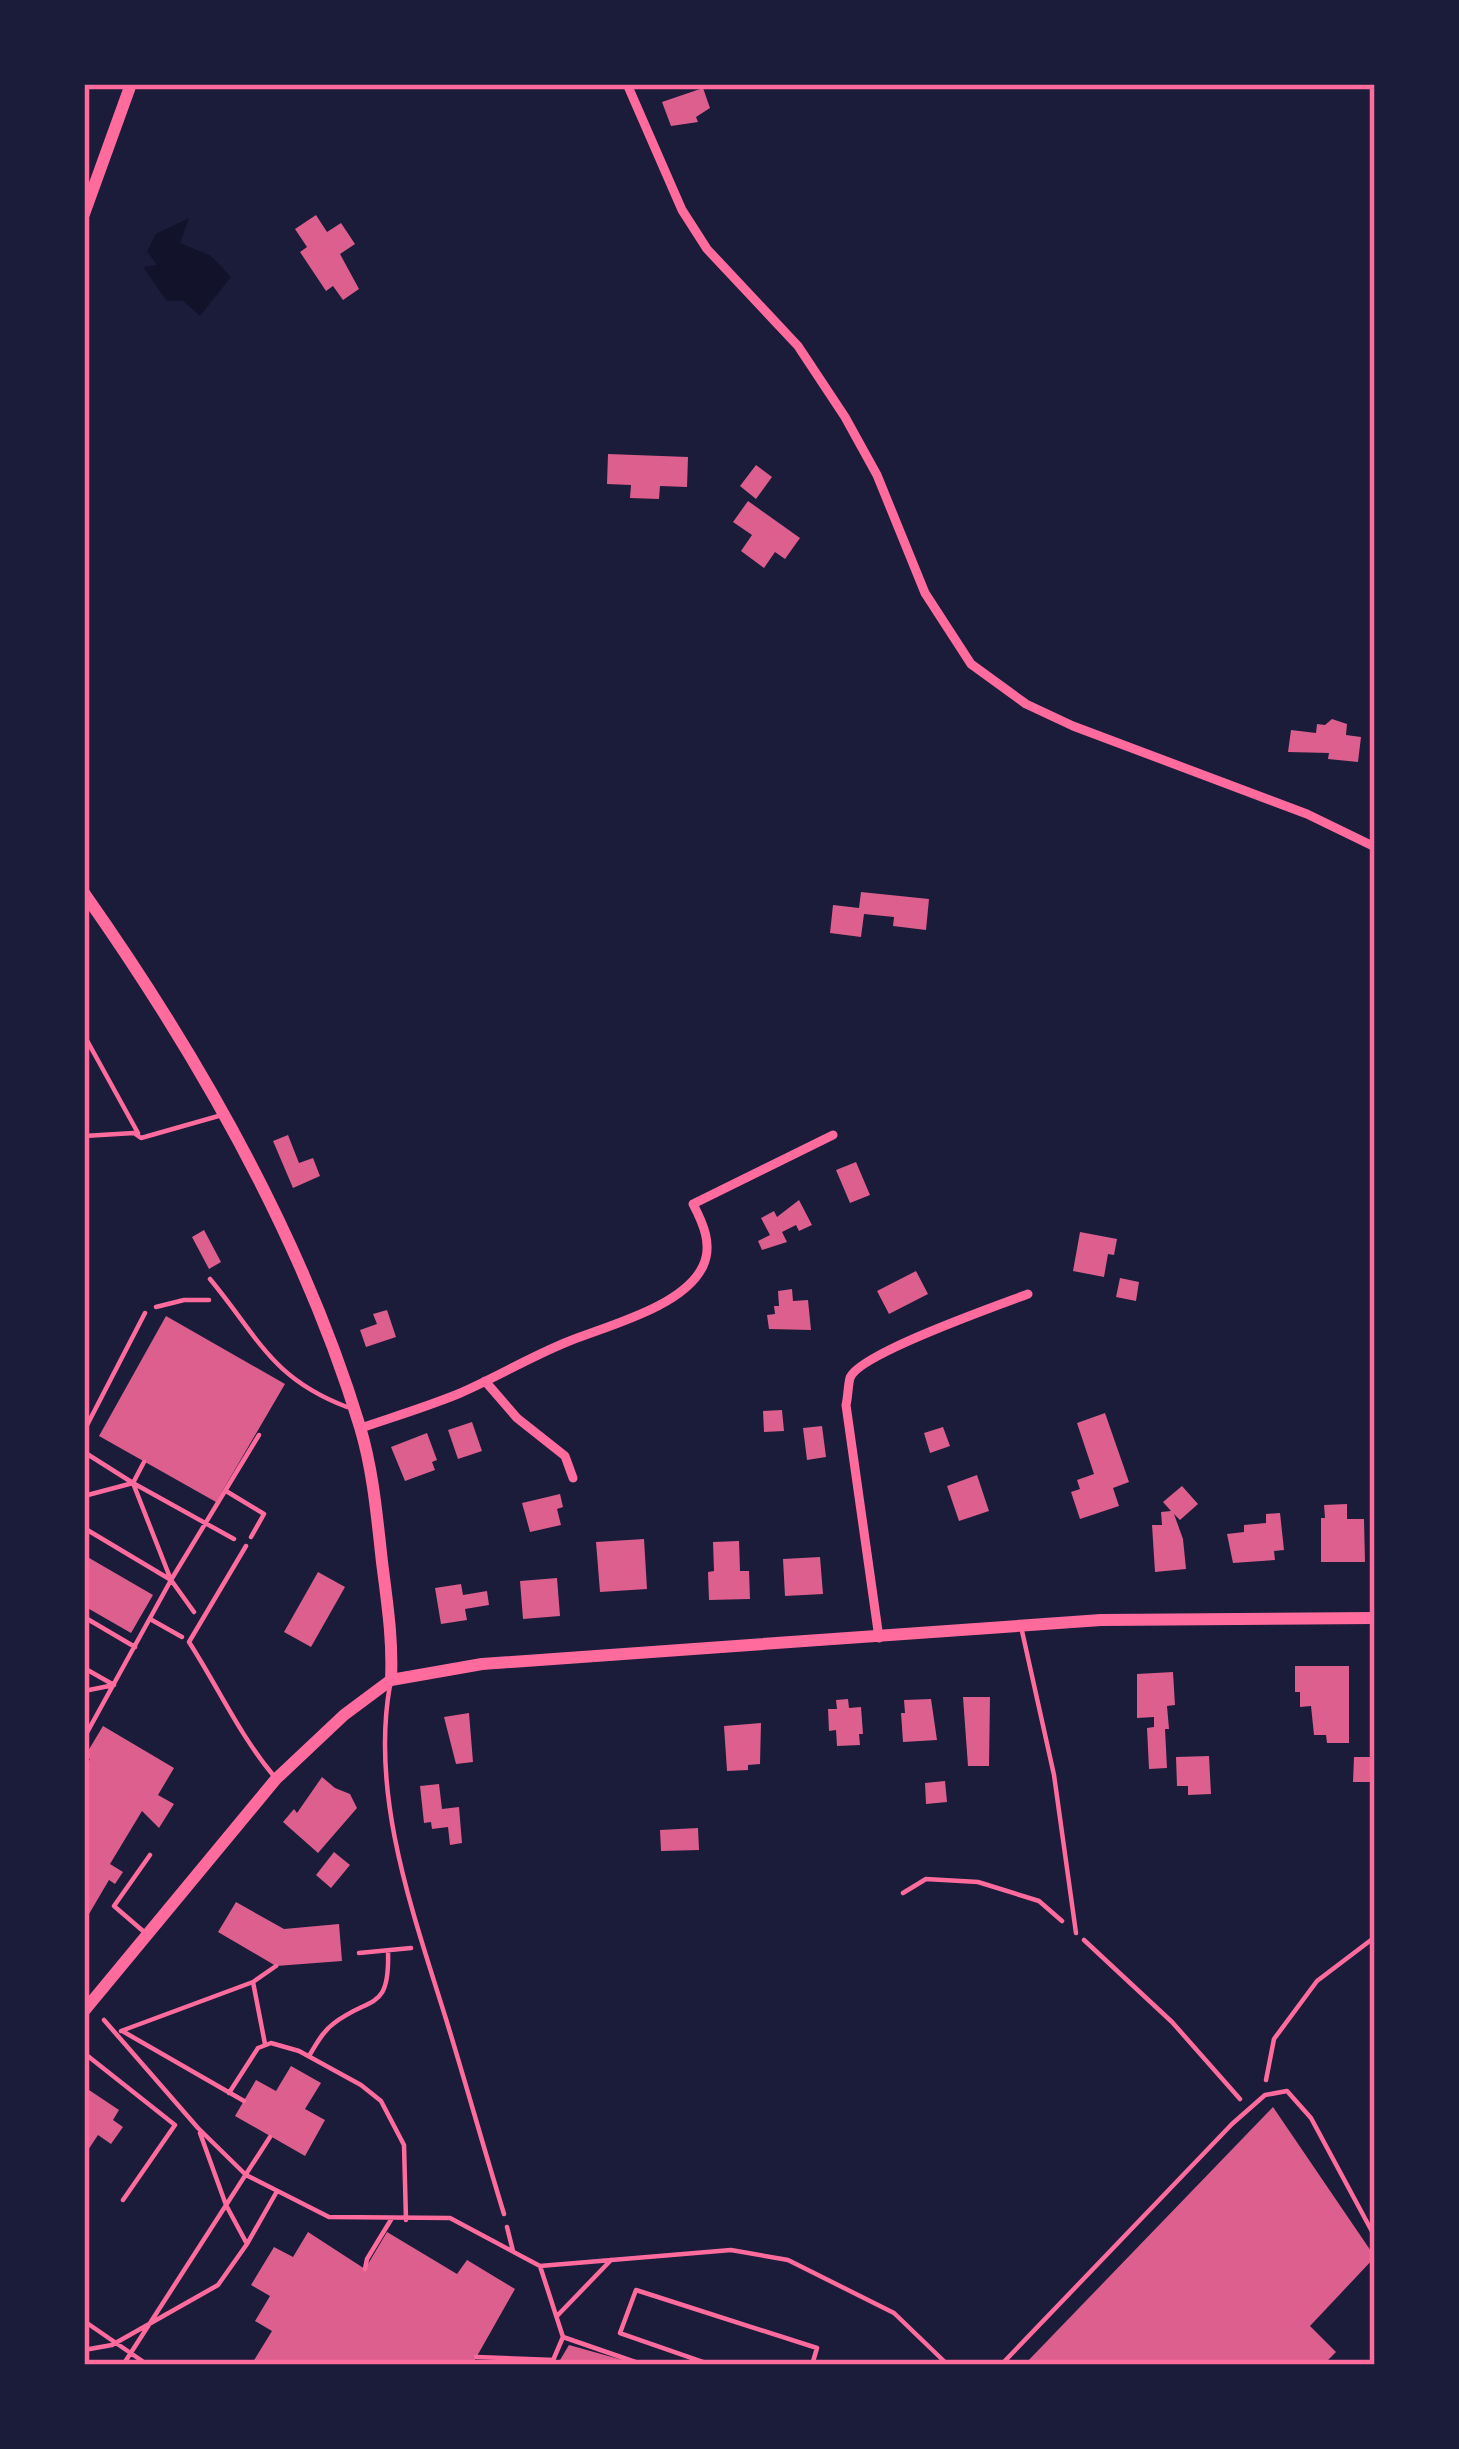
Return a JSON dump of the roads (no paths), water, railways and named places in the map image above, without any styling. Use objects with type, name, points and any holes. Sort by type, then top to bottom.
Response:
[{"type":"street","points":[[84,214],[131,84]]},
{"type":"street","points":[[627,84],[682,210],[706,249],[798,346],[845,417],[878,475],[925,593],[971,664],[1026,704],[1073,726],[1307,814],[1375,847]]},
{"type":"street","points":[[84,893],[140,973],[222,1115],[312,1296],[361,1428],[393,1625],[391,1680]]},
{"type":"street","points":[[361,1428],[642,1314],[685,1288],[703,1268],[708,1247],[693,1204],[833,1135]]},
{"type":"street","points":[[879,1638],[846,1406],[850,1377],[893,1348],[1028,1294]]},
{"type":"street","points":[[484,1381],[517,1418],[565,1456],[573,1478]]},
{"type":"street","points":[[84,2012],[276,1779],[344,1714],[391,1680],[482,1664],[1101,1620],[1375,1618]]},
{"type":"lane","points":[[84,1035],[141,1138]]},
{"type":"lane","points":[[141,1138],[222,1115]]},
{"type":"lane","points":[[84,1136],[134,1133],[141,1138]]},
{"type":"lane","points":[[210,1279],[273,1362],[298,1385],[354,1409]]},
{"type":"lane","points":[[84,1431],[145,1313]]},
{"type":"lane","points":[[246,1546],[189,1642],[231,1707],[250,1748],[276,1779]]},
{"type":"lane","points":[[1020,1626],[1054,1775],[1076,1933]]},
{"type":"lane","points":[[391,1680],[383,1726],[394,1833],[423,1947],[504,2214]]},
{"type":"lane","points":[[147,1935],[114,1906],[150,1855]]},
{"type":"lane","points":[[84,2053],[175,2125],[123,2200]]},
{"type":"lane","points":[[1001,2365],[1265,2095],[1287,2092],[1311,2118],[1375,2237]]},
{"type":"lane","points":[[712,2365],[620,2333],[635,2290],[817,2348],[812,2365]]}]
